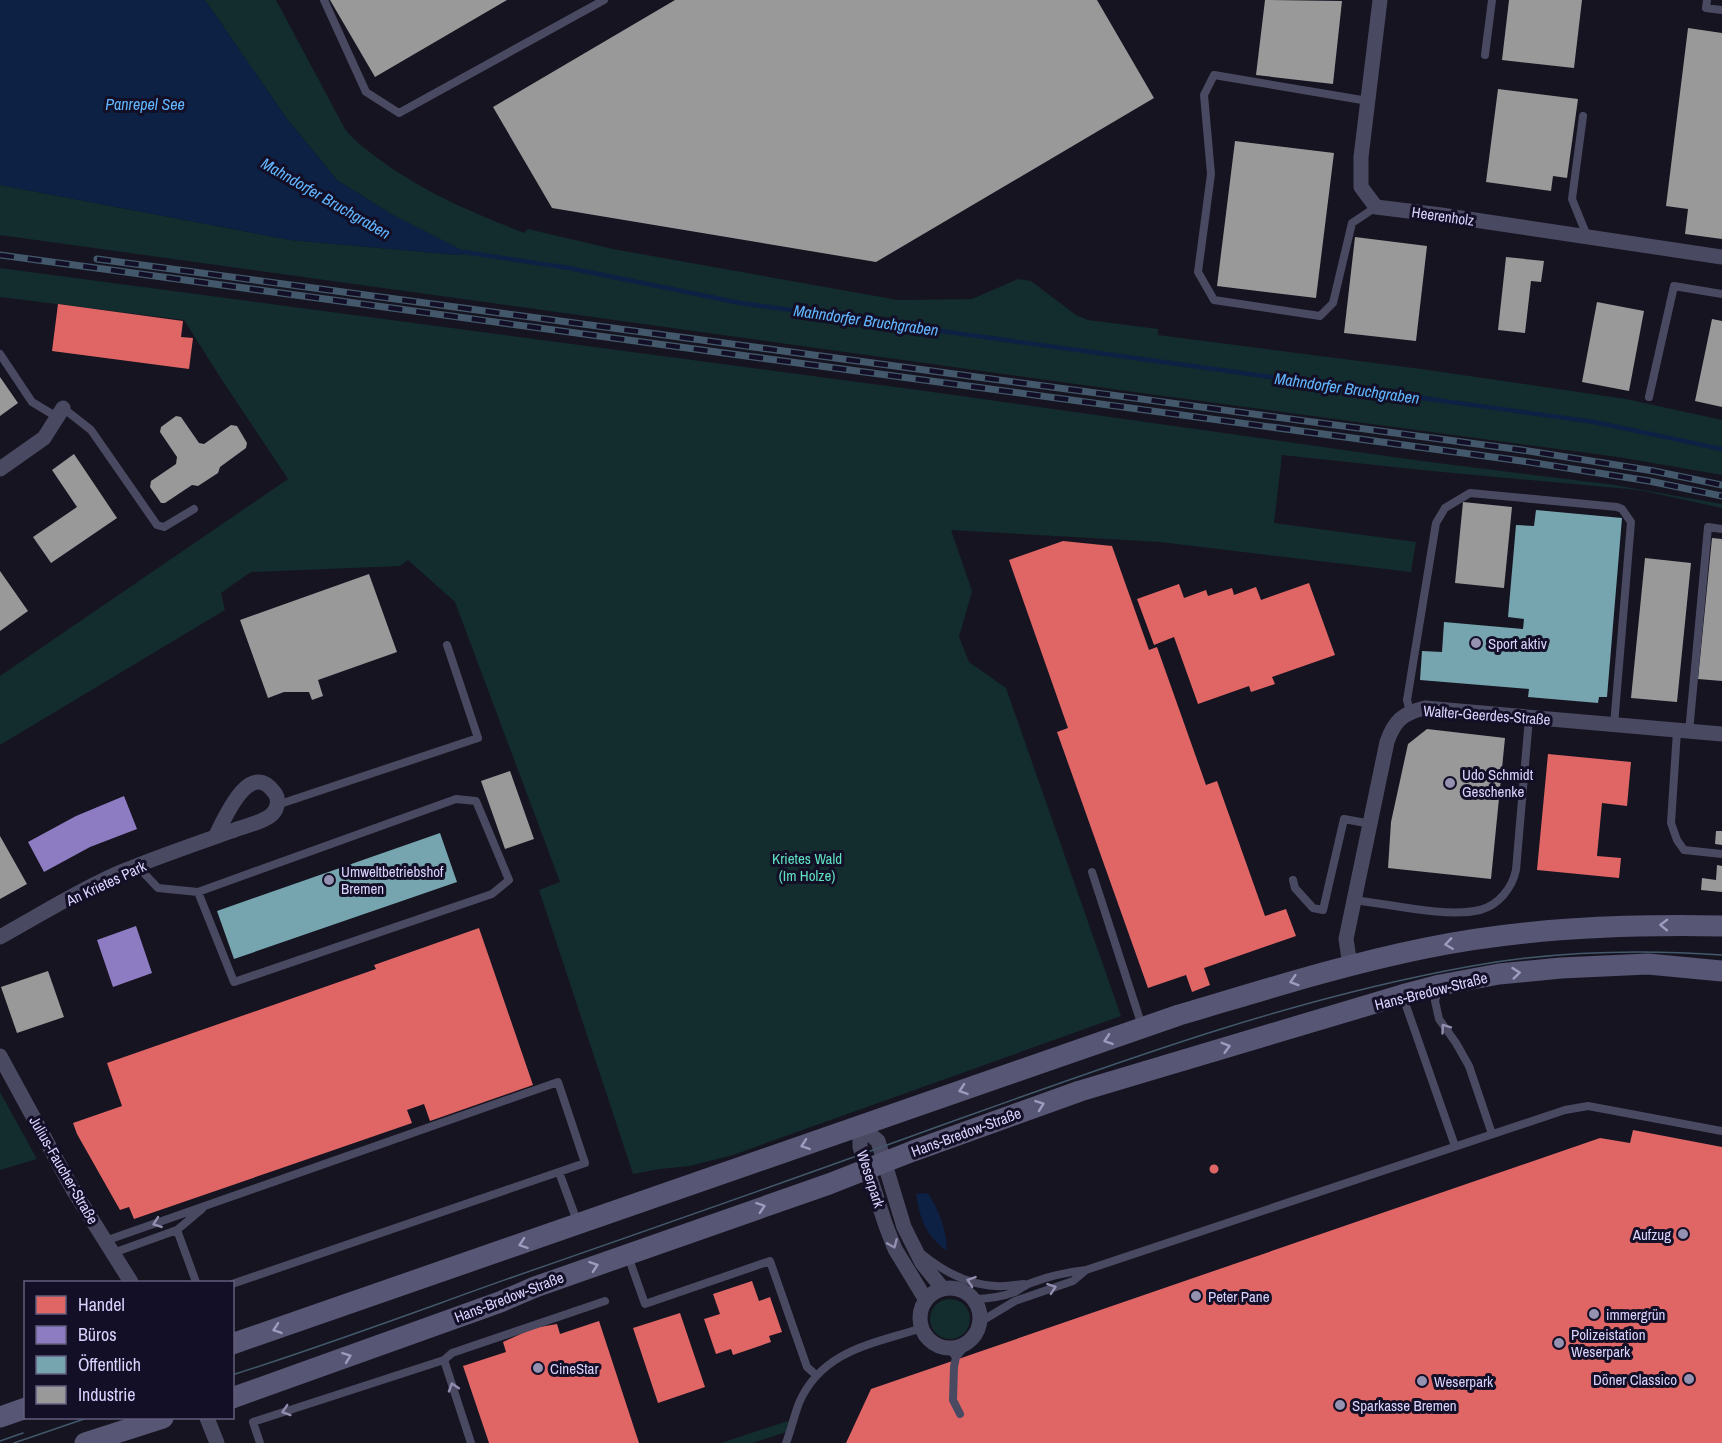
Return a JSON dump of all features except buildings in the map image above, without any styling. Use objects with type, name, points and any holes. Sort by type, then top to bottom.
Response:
[{"type":"main road","points":[[234,1343],[1142,1028],[1350,965],[1428,947],[1535,931],[1650,925],[1722,926]]},
{"type":"main road","name":"Hans-Bredow-Straße","points":[[234,1397],[1080,1091],[1402,995],[1499,974],[1572,968],[1648,964],[1722,971]]},
{"type":"main road","points":[[0,1417],[24,1409]]},
{"type":"main road","points":[[85,1443],[161,1419]]},
{"type":"street","points":[[1376,207],[1361,187],[1361,157],[1380,0]]},
{"type":"street","name":"Heerenholz","points":[[1376,207],[1722,256]]},
{"type":"street","points":[[0,469],[44,438],[60,412]]},
{"type":"street","name":"Walter-Geerdes-Straße","points":[[1350,965],[1346,939],[1387,742],[1395,724],[1410,712],[1425,708],[1722,734]]},
{"type":"street","points":[[215,837],[239,792],[247,785],[265,784],[278,798],[277,805]]},
{"type":"street","name":"An Krietes Park","points":[[0,937],[102,882],[137,866],[269,817],[277,805]]},
{"type":"street","name":"Julius-Faucher-Straße","points":[[0,1056],[72,1188],[130,1281]]},
{"type":"street","name":"Weserpark","points":[[860,1126],[860,1147],[876,1165],[912,1247],[929,1274],[943,1289]]},
{"type":"street","name":"Weserpark","points":[[876,1165],[895,1249],[926,1300]]},
{"type":"street","points":[[954,1288],[965,1292],[974,1299],[980,1310],[978,1330],[968,1343],[952,1353],[926,1336],[920,1318],[926,1300],[933,1293],[943,1289],[954,1288]]},
{"type":"street","points":[[207,1419],[217,1443]]},
{"type":"lane","points":[[324,0],[366,92],[399,113],[604,0]]},
{"type":"lane","points":[[1485,55],[1492,0]]},
{"type":"lane","points":[[1707,0],[1706,8],[1722,10]]},
{"type":"lane","points":[[1368,101],[1214,75],[1204,95],[1211,174],[1198,272],[1214,300],[1320,316],[1333,303],[1352,223],[1376,207]]},
{"type":"lane","points":[[1583,116],[1572,199],[1587,236]]},
{"type":"lane","points":[[1649,398],[1674,285],[1722,294]]},
{"type":"lane","points":[[0,354],[32,402],[60,412],[91,430],[156,525],[164,527],[194,509]]},
{"type":"lane","points":[[1410,712],[1407,700],[1436,523],[1444,508],[1470,493],[1617,507],[1627,515],[1631,522],[1614,726]]},
{"type":"lane","points":[[1722,529],[1708,527],[1671,823],[1677,840],[1684,850],[1722,854]]},
{"type":"lane","points":[[277,805],[478,738],[447,645]]},
{"type":"lane","points":[[1354,900],[1448,912],[1481,909],[1503,896],[1514,880],[1516,870],[1529,718]]},
{"type":"lane","points":[[137,866],[158,888],[198,892],[456,799],[476,801],[509,880],[492,894],[234,982],[198,892]]},
{"type":"lane","points":[[1293,880],[1296,888],[1313,908],[1323,910],[1344,819],[1371,824]]},
{"type":"lane","points":[[1092,872],[1142,1028]]},
{"type":"lane","points":[[1440,985],[1435,1001],[1439,1019],[1469,1066],[1492,1134]]},
{"type":"lane","points":[[1402,995],[1455,1146]]},
{"type":"lane","points":[[109,1247],[208,1204],[558,1082],[585,1163],[234,1283]]},
{"type":"lane","points":[[974,1299],[992,1299],[1066,1272],[1086,1270],[1565,1110],[1588,1106],[1722,1131]]},
{"type":"lane","points":[[559,1172],[578,1225]]},
{"type":"lane","points":[[109,1247],[177,1230],[208,1204]]},
{"type":"lane","points":[[177,1230],[196,1281]]},
{"type":"lane","points":[[912,1247],[938,1267],[978,1284],[998,1287],[1029,1284]]},
{"type":"lane","points":[[628,1254],[645,1304],[770,1261],[807,1367],[816,1375]]},
{"type":"lane","points":[[980,1322],[1015,1301],[1073,1281],[1086,1270]]},
{"type":"lane","points":[[260,1443],[253,1422],[444,1360],[452,1353],[605,1301]]},
{"type":"lane","points":[[786,1443],[799,1403],[816,1375],[826,1365],[848,1352],[922,1328]]},
{"type":"lane","points":[[952,1353],[953,1400],[960,1414]]},
{"type":"lane","points":[[444,1360],[471,1443]]},
{"type":"green space","points":[[205,0],[276,0],[345,129],[356,141],[376,157],[430,191],[524,233],[528,229],[613,249],[898,300],[972,299],[1018,279],[1031,281],[1076,315],[1088,320],[1158,329],[1158,335],[1421,369],[1626,399],[1722,420],[1722,475],[1618,457],[0,235],[0,185],[290,240],[458,255],[467,253],[391,214],[337,180],[287,119]]},
{"type":"green space","name":"Krietes Wald (Im Holze)","points":[[0,268],[918,390],[1422,461],[1615,485],[1722,504],[1722,508],[1639,490],[1282,455],[1274,523],[1416,542],[1411,572],[1160,542],[951,530],[972,591],[959,637],[969,662],[1006,688],[1121,1016],[733,1155],[690,1166],[633,1174],[539,890],[560,882],[455,602],[408,560],[400,566],[251,572],[221,593],[225,610],[0,745],[0,676],[288,479],[184,320],[0,297]]},
{"type":"green space","points":[[0,1092],[37,1159],[0,1170]]},
{"type":"green space","points":[[950,1299],[958,1300],[964,1305],[969,1311],[969,1327],[964,1333],[958,1338],[950,1339],[942,1338],[936,1333],[931,1327],[930,1319],[931,1311],[936,1305],[942,1300]]},
{"type":"green space","points":[[794,1419],[790,1431],[752,1443],[721,1443]]},
{"type":"water","name":"Panrepel See","points":[[0,0],[205,0],[287,119],[337,180],[391,214],[468,253],[458,255],[290,240],[0,185]]},
{"type":"water","points":[[928,1193],[942,1221],[947,1251],[929,1233],[922,1219],[916,1194]]},
{"type":"waterway","name":"Mahndorfer Bruchgraben","points":[[464,252],[569,268],[740,303],[1594,422],[1722,449]]},
{"type":"tram line","points":[[234,1374],[338,1340],[1066,1081],[1267,1015],[1403,980],[1503,961],[1566,954],[1628,952],[1722,955]]},
{"type":"tram line","points":[[14,1443],[84,1419]]},
{"type":"tram line","points":[[0,1441],[23,1433]]},
{"type":"railway","points":[[0,255],[1522,461],[1649,481],[1722,496]]},
{"type":"railway","points":[[97,259],[1522,450],[1654,471],[1722,485]]},
{"type":"place","name":"Sport aktiv","points":[[1476,643]]},
{"type":"place","name":"Udo Schmidt Geschenke","points":[[1450,783]]},
{"type":"place","name":"Umweltbetriebshof Bremen","points":[[329,880]]},
{"type":"place","name":"Aufzug","points":[[1683,1234]]},
{"type":"place","name":"Peter Pane","points":[[1196,1296]]},
{"type":"place","name":"immergrün","points":[[1594,1314]]},
{"type":"place","name":"Polizeistation Weserpark","points":[[1559,1343]]},
{"type":"place","name":"CineStar","points":[[538,1368]]},
{"type":"place","name":"Döner Classico","points":[[1689,1379]]},
{"type":"place","name":"Weserpark","points":[[1422,1381]]},
{"type":"place","name":"Sparkasse Bremen","points":[[1340,1405]]}]
